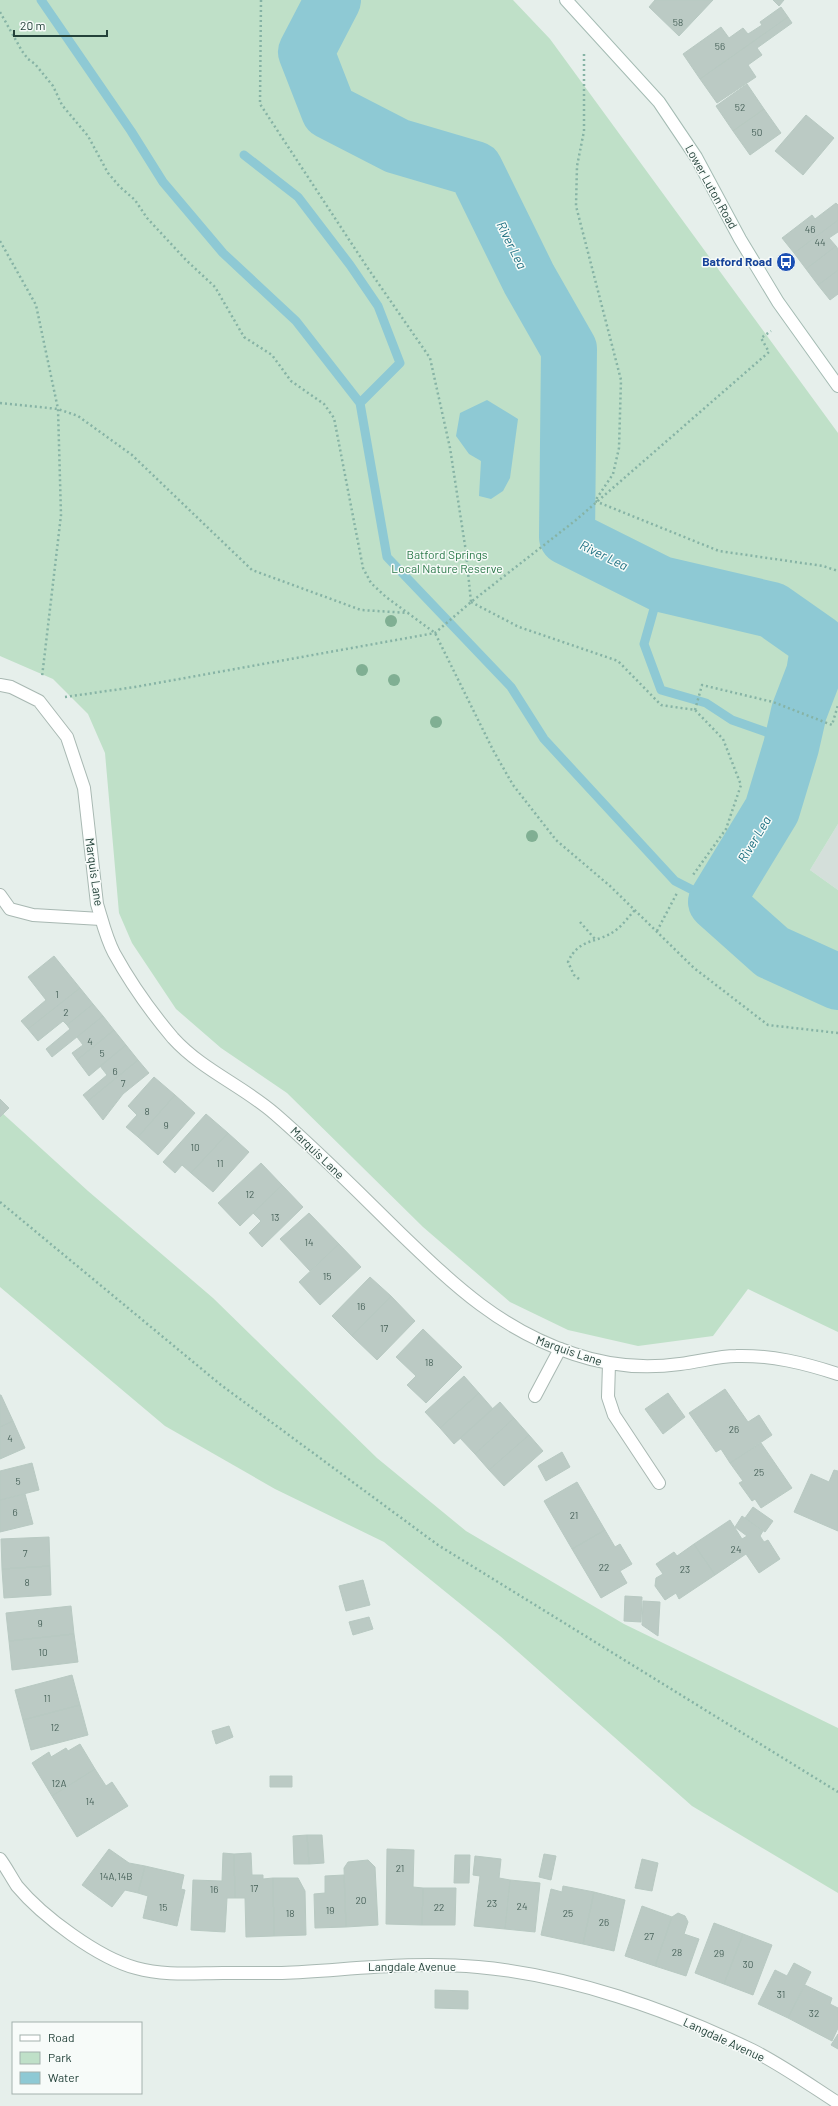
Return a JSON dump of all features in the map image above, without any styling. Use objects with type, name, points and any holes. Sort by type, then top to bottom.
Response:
[{"type":"street","name":"Lower Luton Road","points":[[566,0],[584,17],[659,102],[696,157],[740,239],[790,319],[838,386]]},
{"type":"street","name":"Marquis Lane","points":[[0,684],[11,687],[39,701],[67,737],[84,788],[96,897],[101,919],[113,951],[149,1007],[174,1038],[197,1061],[263,1103],[449,1280],[486,1311],[527,1336],[560,1349],[609,1364],[637,1367],[678,1364],[734,1356],[770,1357],[804,1363],[838,1374]]},
{"type":"street","points":[[0,895],[10,909],[33,915],[101,919]]},
{"type":"street","points":[[535,1396],[560,1349]]},
{"type":"street","points":[[609,1364],[608,1397],[614,1415],[659,1483]]},
{"type":"street","name":"Langdale Avenue","points":[[0,1859],[17,1886],[47,1916],[75,1936],[106,1955],[136,1968],[176,1973],[281,1973],[404,1964],[478,1967],[538,1976],[612,1995],[689,2023],[754,2051],[838,2103]]},
{"type":"path","points":[[261,0],[260,104],[367,267],[430,358],[450,448],[466,552],[471,602]]},
{"type":"path","points":[[0,12],[22,51],[53,86],[62,105],[88,136],[108,173],[120,187],[135,200],[147,218],[186,260],[215,287],[244,336],[272,355],[291,381],[324,404],[334,418],[363,568],[371,583],[386,597],[410,613],[435,634],[493,750],[513,785],[556,840],[635,910],[694,968],[768,1025],[838,1033]]},
{"type":"path","points":[[584,17],[584,131],[577,166],[576,206],[621,380],[619,448],[613,474],[595,501]]},
{"type":"path","points":[[0,241],[36,305],[58,409],[61,515],[39,701],[142,686],[435,634],[444,624],[471,602],[576,520],[595,501],[769,352],[761,338],[790,319]]},
{"type":"path","points":[[0,403],[58,409],[78,416],[132,455],[252,570],[362,610],[410,613]]},
{"type":"path","points":[[595,501],[719,551],[823,566],[838,571]]},
{"type":"path","points":[[471,602],[519,627],[618,661],[661,705],[695,710],[723,739],[741,785],[726,829],[693,875]]},
{"type":"path","points":[[695,710],[702,686],[773,702],[832,725],[838,705]]},
{"type":"path","points":[[657,931],[677,893]]},
{"type":"path","points":[[579,979],[574,975],[568,962],[573,951],[595,939],[615,931],[635,910]]},
{"type":"path","points":[[580,922],[595,939]]},
{"type":"path","points":[[0,1202],[221,1385],[438,1545],[838,1792]]},
{"type":"shaded area","points":[[838,824],[838,890],[810,870]]},
{"type":"green space","name":"Batford Springs Local Nature Reserve","points":[[0,0],[513,0],[550,39],[838,433],[838,824],[810,870],[838,890],[838,1332],[748,1289],[713,1336],[638,1346],[568,1330],[510,1302],[423,1227],[287,1093],[221,1048],[176,1009],[132,943],[119,913],[105,753],[88,714],[53,679],[0,656]]},
{"type":"green space","points":[[0,1111],[88,1191],[213,1298],[377,1458],[466,1531],[624,1624],[838,1728],[838,1893],[692,1806],[500,1636],[384,1542],[275,1489],[165,1426],[0,1287]]},
{"type":"water","points":[[487,400],[518,419],[510,478],[503,491],[491,499],[479,496],[481,461],[469,454],[456,436],[460,413]]},
{"type":"building","points":[[655,0],[713,0],[679,36],[649,7]]},
{"type":"building","points":[[773,0],[784,0],[779,6]]},
{"type":"building","points":[[781,7],[788,17],[700,79],[683,54],[721,27],[729,38],[743,28],[748,34],[762,25],[760,22]]},
{"type":"building","points":[[788,17],[792,23],[757,48],[762,55],[748,65],[756,77],[717,103],[700,79]]},
{"type":"building","points":[[747,84],[764,109],[733,131],[716,106]]},
{"type":"building","points":[[764,109],[781,133],[750,155],[733,131]]},
{"type":"building","points":[[806,115],[834,138],[803,175],[775,151]]},
{"type":"building","points":[[836,203],[838,205],[838,220],[794,253],[782,238],[812,215],[815,219]]},
{"type":"building","points":[[838,220],[838,232],[829,238],[836,246],[806,269],[794,253]]},
{"type":"building","points":[[836,246],[838,249],[838,270],[818,285],[806,269]]},
{"type":"building","points":[[838,270],[838,294],[830,300],[818,285]]},
{"type":"building","points":[[54,956],[80,988],[28,1029],[21,1021],[46,1000],[28,977]]},
{"type":"building","points":[[80,988],[93,1004],[67,1025],[63,1021],[38,1041],[28,1029]]},
{"type":"building","points":[[93,1004],[103,1016],[52,1057],[46,1049],[70,1029],[67,1025]]},
{"type":"building","points":[[103,1016],[114,1030],[77,1060],[72,1053],[83,1045],[77,1037]]},
{"type":"building","points":[[114,1030],[126,1045],[89,1076],[77,1060]]},
{"type":"building","points":[[126,1045],[138,1060],[88,1101],[83,1095],[107,1075],[100,1066]]},
{"type":"building","points":[[138,1060],[149,1073],[123,1094],[103,1120],[88,1101]]},
{"type":"building","points":[[154,1077],[175,1095],[138,1137],[126,1127],[137,1115],[128,1106]]},
{"type":"building","points":[[175,1095],[195,1113],[158,1155],[138,1137]]},
{"type":"building","points":[[0,1099],[9,1108],[0,1117]]},
{"type":"building","points":[[206,1114],[228,1133],[191,1173],[182,1165],[175,1173],[163,1162]]},
{"type":"building","points":[[228,1133],[249,1152],[213,1192],[191,1173]]},
{"type":"building","points":[[261,1163],[282,1185],[240,1226],[218,1203]]},
{"type":"building","points":[[282,1185],[303,1207],[262,1247],[249,1233],[261,1221],[253,1213]]},
{"type":"building","points":[[309,1213],[339,1244],[310,1271],[280,1239]]},
{"type":"building","points":[[339,1244],[361,1267],[320,1305],[299,1282]]},
{"type":"building","points":[[370,1277],[391,1296],[352,1336],[332,1316]]},
{"type":"building","points":[[391,1296],[415,1321],[377,1360],[352,1336]]},
{"type":"building","points":[[423,1329],[462,1367],[426,1403],[407,1385],[416,1376],[396,1357]]},
{"type":"building","points":[[464,1376],[479,1393],[440,1428],[425,1412]]},
{"type":"building","points":[[725,1389],[748,1422],[759,1415],[772,1435],[730,1463],[721,1449],[716,1452],[689,1413]]},
{"type":"building","points":[[479,1393],[493,1409],[454,1444],[440,1428]]},
{"type":"building","points":[[668,1393],[685,1417],[663,1434],[645,1409]]},
{"type":"building","points":[[0,1395],[13,1421],[0,1427]]},
{"type":"building","points":[[500,1402],[514,1418],[475,1454],[460,1438]]},
{"type":"building","points":[[514,1418],[529,1435],[489,1470],[475,1454]]},
{"type":"building","points":[[13,1421],[25,1448],[0,1459],[0,1427]]},
{"type":"building","points":[[529,1435],[543,1451],[504,1486],[489,1470]]},
{"type":"building","points":[[761,1443],[792,1488],[761,1508],[755,1499],[752,1501],[739,1483],[743,1481],[730,1463]]},
{"type":"building","points":[[562,1452],[570,1467],[546,1481],[538,1466]]},
{"type":"building","points":[[32,1463],[39,1490],[0,1500],[0,1471]]},
{"type":"building","points":[[834,1470],[838,1471],[838,1531],[794,1512],[811,1474],[829,1482]]},
{"type":"building","points":[[577,1482],[605,1530],[572,1549],[544,1501]]},
{"type":"building","points":[[25,1494],[33,1524],[0,1532],[0,1500]]},
{"type":"building","points":[[753,1507],[773,1521],[765,1532],[745,1518]]},
{"type":"building","points":[[742,1516],[763,1531],[760,1536],[764,1542],[768,1540],[780,1559],[759,1573],[746,1554],[715,1575],[694,1544],[730,1520],[742,1539],[747,1536],[735,1527]]},
{"type":"building","points":[[605,1530],[615,1547],[620,1544],[632,1564],[620,1571],[627,1583],[601,1598],[572,1549]]},
{"type":"building","points":[[49,1537],[50,1566],[2,1569],[1,1539]]},
{"type":"building","points":[[694,1544],[715,1575],[679,1599],[676,1593],[665,1600],[655,1586],[656,1578],[663,1574],[656,1564],[674,1552],[677,1556]]},
{"type":"building","points":[[50,1566],[51,1595],[4,1598],[2,1569]]},
{"type":"building","points":[[363,1580],[370,1605],[346,1611],[339,1586]]},
{"type":"building","points":[[625,1596],[642,1597],[641,1622],[624,1621]]},
{"type":"building","points":[[643,1601],[660,1602],[658,1636],[642,1625]]},
{"type":"building","points":[[71,1606],[74,1634],[9,1641],[6,1613]]},
{"type":"building","points":[[369,1617],[373,1629],[353,1635],[349,1622]]},
{"type":"building","points":[[74,1634],[78,1662],[12,1670],[9,1641]]},
{"type":"building","points":[[72,1675],[80,1705],[23,1720],[15,1690]]},
{"type":"building","points":[[80,1705],[88,1735],[31,1750],[23,1720]]},
{"type":"building","points":[[229,1726],[233,1737],[216,1744],[212,1731]]},
{"type":"building","points":[[80,1744],[95,1769],[52,1796],[32,1763],[49,1752],[51,1757],[66,1748],[68,1751]]},
{"type":"building","points":[[95,1769],[106,1786],[112,1782],[128,1806],[77,1837],[52,1796]]},
{"type":"building","points":[[270,1776],[292,1776],[292,1787],[270,1787]]},
{"type":"building","points":[[307,1835],[309,1864],[294,1864],[293,1836]]},
{"type":"building","points":[[307,1835],[322,1835],[324,1863],[309,1864]]},
{"type":"building","points":[[109,1849],[129,1863],[145,1866],[138,1893],[125,1890],[112,1907],[82,1885]]},
{"type":"building","points":[[387,1849],[414,1850],[413,1887],[423,1888],[422,1925],[386,1924]]},
{"type":"building","points":[[223,1853],[234,1854],[235,1898],[227,1898],[225,1932],[191,1930],[193,1880],[222,1881]]},
{"type":"building","points":[[251,1853],[252,1875],[263,1875],[263,1879],[273,1878],[274,1936],[246,1937],[245,1898],[235,1898],[234,1854]]},
{"type":"building","points":[[544,1854],[556,1856],[551,1880],[539,1877]]},
{"type":"building","points":[[455,1855],[470,1855],[469,1883],[454,1883]]},
{"type":"building","points":[[475,1856],[501,1859],[499,1878],[510,1880],[505,1929],[474,1926],[480,1876],[473,1875]]},
{"type":"building","points":[[642,1859],[658,1863],[652,1891],[635,1888]]},
{"type":"building","points":[[368,1860],[375,1867],[378,1925],[346,1927],[344,1868],[348,1862]]},
{"type":"building","points":[[145,1866],[184,1875],[181,1889],[185,1890],[177,1926],[143,1918],[148,1896],[138,1893]]},
{"type":"building","points":[[344,1875],[346,1927],[315,1928],[314,1894],[325,1893],[325,1876]]},
{"type":"building","points":[[273,1878],[298,1878],[305,1891],[306,1935],[274,1936]]},
{"type":"building","points":[[510,1880],[540,1883],[535,1932],[505,1929]]},
{"type":"building","points":[[563,1886],[594,1892],[583,1944],[541,1935],[551,1889],[562,1892]]},
{"type":"building","points":[[423,1888],[456,1888],[455,1925],[422,1925]]},
{"type":"building","points":[[594,1892],[625,1900],[614,1951],[583,1944]]},
{"type":"building","points":[[642,1906],[672,1917],[655,1966],[625,1956]]},
{"type":"building","points":[[678,1913],[685,1916],[688,1922],[684,1934],[699,1939],[686,1976],[655,1966],[672,1917]]},
{"type":"building","points":[[714,1923],[743,1934],[724,1984],[695,1973]]},
{"type":"building","points":[[743,1934],[772,1945],[753,1995],[724,1984]]},
{"type":"building","points":[[794,1963],[811,1972],[788,2018],[758,2004],[775,1970],[787,1976]]},
{"type":"building","points":[[805,1985],[832,1998],[830,2004],[838,2008],[838,2028],[832,2041],[788,2018]]},
{"type":"building","points":[[435,1990],[468,1991],[468,2009],[435,2008]]},
{"type":"building","points":[[838,2034],[838,2049],[831,2045]]},
{"type":"waterway","points":[[41,0],[131,131],[163,182],[223,253],[296,321],[360,403],[387,557],[511,687],[544,739],[675,881],[716,902]]},
{"type":"waterway","name":"River Lea","points":[[333,0],[306,52],[329,111],[397,146],[475,169],[529,279],[569,349],[567,537],[661,584],[772,610],[819,643],[814,673],[799,712],[791,747],[772,810],[716,902],[772,952],[838,982]]},
{"type":"waterway","points":[[244,155],[298,197],[350,265],[378,306],[400,363],[360,403]]},
{"type":"waterway","points":[[661,584],[644,644],[661,690],[706,703],[732,720],[766,732],[791,747]]},
{"type":"place","name":"Batford Road","points":[[786,262]]}]
